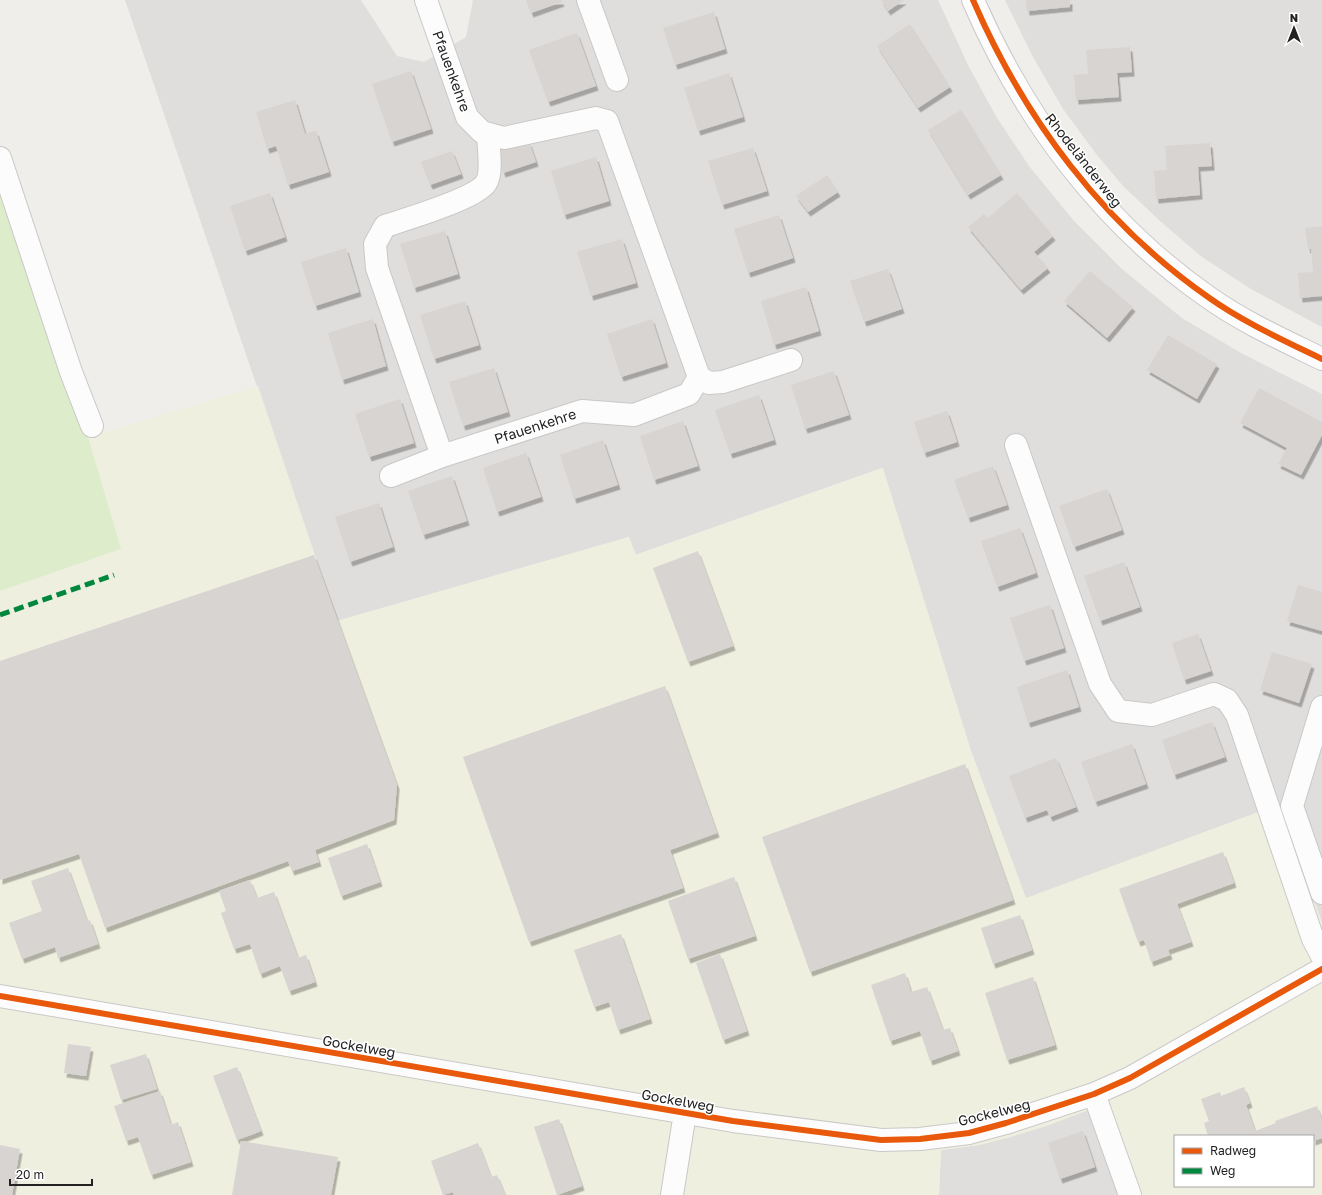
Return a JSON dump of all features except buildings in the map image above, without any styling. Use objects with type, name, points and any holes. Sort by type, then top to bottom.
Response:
[{"type":"street","name":"Pfauenkehre","points":[[390,476],[442,456],[582,411],[634,415],[689,394],[699,377],[607,121],[596,118],[504,138],[482,132],[467,116],[426,0]]},
{"type":"street","points":[[588,0],[617,80]]},
{"type":"street","name":"Rhodeländerweg","points":[[973,0],[1003,62],[1032,114],[1074,171],[1115,220],[1162,263],[1209,298],[1265,331],[1322,359]]},
{"type":"street","points":[[442,456],[377,268],[375,244],[385,226],[437,208],[475,192],[487,182],[489,167],[488,134]]},
{"type":"street","points":[[0,158],[71,372],[92,426]]},
{"type":"street","points":[[699,377],[709,383],[723,382],[791,360]]},
{"type":"street","points":[[1016,445],[1100,684],[1118,711],[1152,715],[1214,694],[1227,700],[1237,715],[1313,939],[1322,956]]},
{"type":"street","points":[[1322,707],[1292,806],[1322,893]]},
{"type":"street","name":"Gockelweg","points":[[0,996],[685,1113],[813,1132],[882,1140],[920,1139],[969,1133],[1006,1123],[1094,1094],[1130,1078],[1322,969]]},
{"type":"street","points":[[1094,1094],[1130,1195]]},
{"type":"street","points":[[672,1195],[685,1113]]},
{"type":"shaded area","points":[[125,0],[361,0],[397,56],[424,62],[466,37],[473,0],[938,0],[969,67],[997,118],[1029,166],[1074,221],[1122,269],[1182,318],[1241,353],[1322,394],[1322,923],[1280,804],[1026,899],[971,751],[882,468],[635,555],[629,537],[337,621]]},
{"type":"shaded area","points":[[1005,0],[1322,0],[1322,327],[1251,289],[1202,257],[1160,221],[1123,186],[1097,155],[1063,109],[1033,57]]},
{"type":"shaded area","points":[[1106,1103],[1139,1195],[939,1195],[941,1150],[979,1145],[1010,1137],[1049,1125]]},
{"type":"green space","points":[[0,179],[88,437],[121,549],[0,591]]},
{"type":"green space","points":[[258,386],[337,621],[629,537],[636,555],[883,468],[971,751],[1026,898],[1280,804],[1322,923],[1322,1195],[1139,1195],[1106,1103],[1049,1125],[1010,1137],[979,1145],[941,1150],[939,1195],[0,1195],[0,591],[121,549],[88,437]]},
{"type":"marked path","points":[[0,615],[114,575]]},
{"type":"cycle path","points":[[973,0],[993,44],[1016,86],[1042,126],[1070,165],[1101,202],[1134,236],[1170,268],[1221,306],[1235,315],[1322,359]]},
{"type":"cycle path","points":[[0,996],[733,1121],[881,1140],[920,1139],[969,1133],[1006,1123],[1094,1094],[1130,1078],[1322,969]]}]
